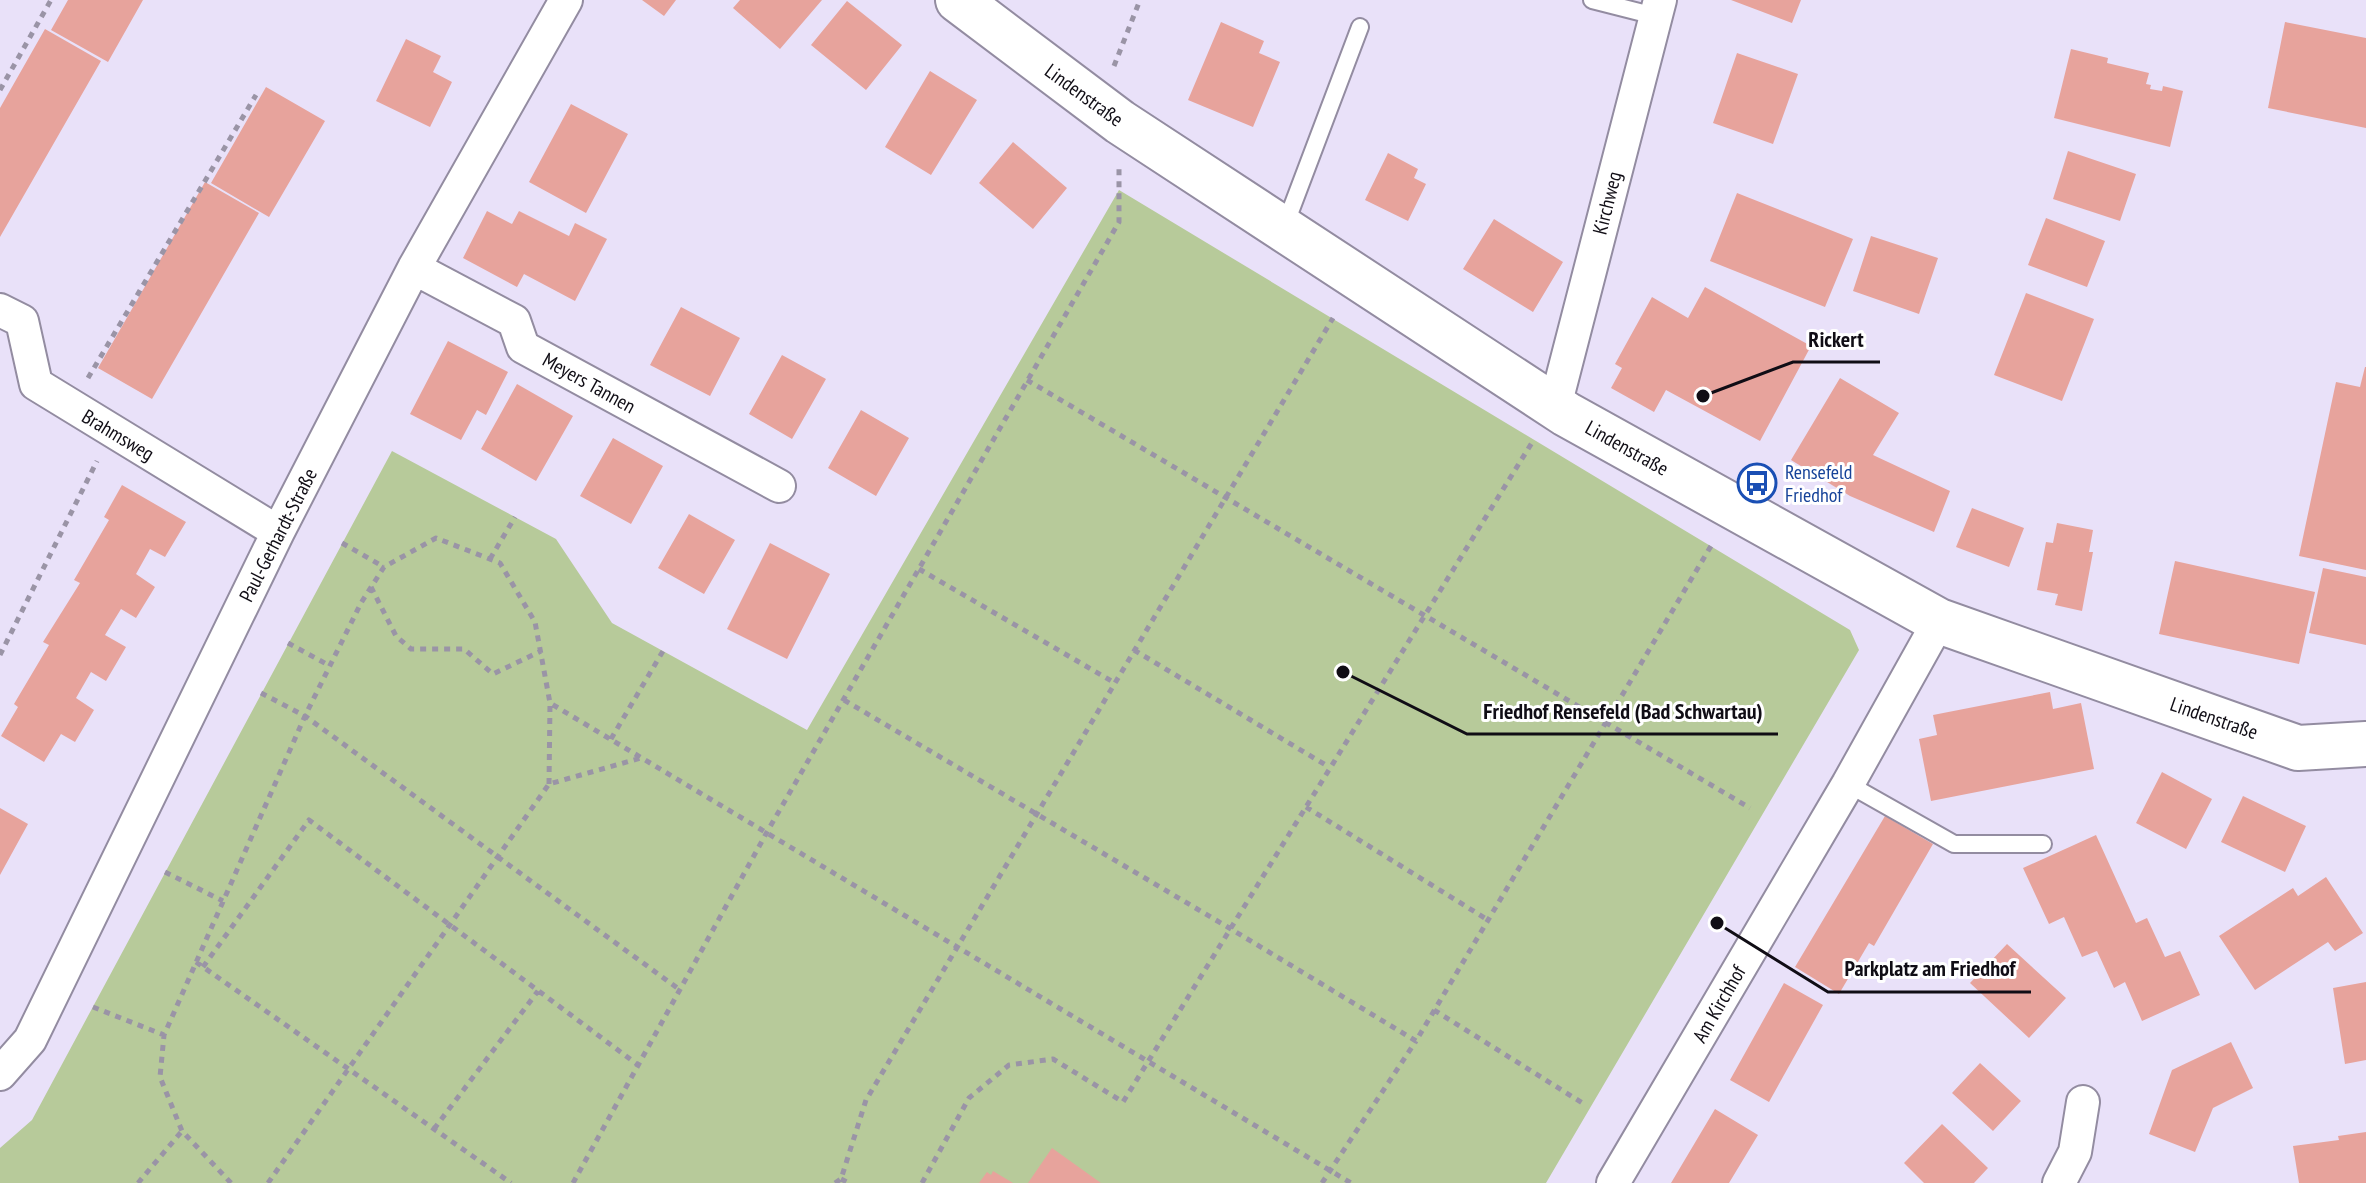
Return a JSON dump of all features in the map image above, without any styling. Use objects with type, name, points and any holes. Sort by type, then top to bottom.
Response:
[{"type":"street","name":"Paul-Gerhardt-Straße","points":[[0,1074],[30,1040],[278,532],[414,268],[566,0]]},
{"type":"street","name":"Lindenstraße","points":[[978,7],[1109,114],[1555,406],[1939,621],[2298,748],[2366,744]]},
{"type":"street","name":"Kirchweg","points":[[1555,406],[1658,8]]},
{"type":"street","name":"Meyers Tannen","points":[[414,268],[514,321],[523,347],[779,486]]},
{"type":"street","name":"Brahmsweg","points":[[0,310],[22,321],[36,384],[278,532]]},
{"type":"street","name":"Am Kirchhof","points":[[1613,1183],[1848,784],[1939,621]]},
{"type":"street","points":[[2059,1183],[2075,1152],[2083,1102]]},
{"type":"lane","points":[[1592,0],[1658,8]]},
{"type":"lane","points":[[1284,229],[1360,27]]},
{"type":"lane","points":[[1848,784],[1954,844],[2043,844]]},
{"type":"path","points":[[0,90],[51,0]]},
{"type":"path","points":[[573,1183],[767,832],[1119,222],[1109,114],[1140,0]]},
{"type":"path","points":[[71,406],[256,95]]},
{"type":"path","points":[[849,1183],[838,1181],[866,1100],[1333,318]]},
{"type":"path","points":[[1027,380],[1750,808]]},
{"type":"path","points":[[922,1183],[969,1098],[1009,1065],[1053,1059],[1123,1102],[1555,406]]},
{"type":"path","points":[[0,655],[112,432]]},
{"type":"path","points":[[490,559],[515,517]]},
{"type":"path","points":[[231,1183],[182,1131],[160,1077],[164,1035],[305,716],[371,587],[384,567],[436,538],[500,563],[535,622],[550,703],[549,784],[268,1183]]},
{"type":"path","points":[[342,543],[384,567]]},
{"type":"path","points":[[1322,1183],[1416,1041],[1711,546]]},
{"type":"path","points":[[919,569],[1115,683]]},
{"type":"path","points":[[371,587],[396,636],[411,649],[464,649],[493,674],[541,651]]},
{"type":"path","points":[[288,643],[330,666]]},
{"type":"path","points":[[1134,650],[1329,767]]},
{"type":"path","points":[[611,739],[663,651]]},
{"type":"path","points":[[261,693],[305,716],[680,990]]},
{"type":"path","points":[[844,700],[1416,1041]]},
{"type":"path","points":[[550,703],[1351,1183]]},
{"type":"path","points":[[549,784],[642,758]]},
{"type":"path","points":[[1306,807],[1488,920]]},
{"type":"path","points":[[203,967],[309,820],[639,1065]]},
{"type":"path","points":[[165,872],[223,901]]},
{"type":"path","points":[[196,962],[511,1183]]},
{"type":"path","points":[[434,1129],[538,991]]},
{"type":"path","points":[[93,1007],[164,1035]]},
{"type":"path","points":[[1434,1010],[1584,1104]]},
{"type":"path","points":[[138,1183],[182,1131]]},
{"type":"green space","points":[[1119,190],[1850,630],[1859,650],[1546,1183],[0,1183],[0,1148],[32,1120],[392,451],[556,539],[612,623],[807,730]]},
{"type":"building","points":[[68,0],[143,0],[108,62],[51,30]]},
{"type":"building","points":[[642,0],[676,0],[664,16]]},
{"type":"building","points":[[740,0],[822,0],[780,49],[733,8]]},
{"type":"building","points":[[1731,0],[1801,0],[1792,23]]},
{"type":"building","points":[[847,1],[902,45],[866,90],[811,45]]},
{"type":"building","points":[[1221,22],[1264,41],[1259,53],[1280,62],[1253,127],[1188,100]]},
{"type":"building","points":[[2285,22],[2366,38],[2366,128],[2268,108]]},
{"type":"building","points":[[45,29],[101,61],[0,237],[0,108]]},
{"type":"building","points":[[406,39],[441,56],[433,72],[452,82],[430,127],[376,101]]},
{"type":"building","points":[[2071,49],[2108,58],[2107,63],[2149,73],[2146,84],[2151,85],[2150,89],[2162,91],[2163,86],[2183,91],[2170,147],[2054,118]]},
{"type":"building","points":[[1737,53],[1798,74],[1773,144],[1713,123]]},
{"type":"building","points":[[930,71],[977,100],[931,175],[885,147]]},
{"type":"building","points":[[266,87],[325,121],[269,217],[211,183]]},
{"type":"building","points":[[571,104],[628,134],[586,213],[529,182]]},
{"type":"building","points":[[1013,142],[1067,188],[1033,229],[979,183]]},
{"type":"building","points":[[2068,151],[2136,174],[2120,221],[2053,199]]},
{"type":"building","points":[[1388,153],[1418,169],[1414,178],[1426,184],[1408,221],[1365,200]]},
{"type":"building","points":[[205,182],[259,213],[152,399],[98,368]]},
{"type":"building","points":[[1737,193],[1853,239],[1825,307],[1710,261]]},
{"type":"building","points":[[487,211],[512,224],[519,211],[569,236],[575,223],[607,239],[575,301],[524,274],[517,287],[463,258]]},
{"type":"building","points":[[2046,218],[2105,241],[2087,287],[2028,265]]},
{"type":"building","points":[[1494,219],[1563,262],[1533,312],[1463,269]]},
{"type":"building","points":[[1871,236],[1938,258],[1919,314],[1853,291]]},
{"type":"building","points":[[1705,287],[1811,346],[1760,441],[1666,390],[1654,412],[1611,388],[1622,368],[1615,364],[1652,297],[1688,318]]},
{"type":"building","points":[[2026,293],[2094,319],[2062,401],[1994,375]]},
{"type":"building","points":[[681,307],[740,338],[710,396],[650,365]]},
{"type":"building","points":[[448,341],[508,372],[486,415],[477,410],[461,440],[410,414]]},
{"type":"building","points":[[782,355],[826,379],[792,439],[749,414]]},
{"type":"building","points":[[2365,367],[2366,570],[2299,556],[2336,382],[2360,387]]},
{"type":"building","points":[[1840,378],[1899,413],[1873,455],[1950,491],[1934,532],[1850,496],[1791,460]]},
{"type":"building","points":[[517,384],[573,416],[536,481],[481,449]]},
{"type":"building","points":[[861,410],[909,438],[876,496],[828,468]]},
{"type":"building","points":[[613,438],[663,466],[631,524],[580,496]]},
{"type":"building","points":[[122,485],[186,522],[165,557],[150,549],[136,574],[155,587],[136,618],[121,609],[105,635],[126,647],[106,681],[91,672],[76,698],[94,710],[75,742],[61,734],[44,762],[1,736],[18,707],[14,704],[49,645],[43,642],[80,583],[74,580],[109,520],[104,517]]},
{"type":"building","points":[[1972,508],[2024,528],[2009,567],[1956,547]]},
{"type":"building","points":[[689,514],[735,540],[704,594],[658,568]]},
{"type":"building","points":[[2057,523],[2093,530],[2089,552],[2093,552],[2082,611],[2055,605],[2058,594],[2037,590],[2046,542],[2053,543]]},
{"type":"building","points":[[770,543],[830,574],[787,659],[727,629]]},
{"type":"building","points":[[2175,561],[2315,592],[2299,664],[2159,634]]},
{"type":"building","points":[[2323,568],[2366,577],[2366,645],[2309,633]]},
{"type":"building","points":[[2050,692],[2053,709],[2081,703],[2094,769],[1931,801],[1919,739],[1937,735],[1933,715]]},
{"type":"building","points":[[2162,772],[2212,799],[2186,849],[2136,823]]},
{"type":"building","points":[[2243,796],[2306,826],[2285,872],[2221,842]]},
{"type":"building","points":[[0,808],[28,824],[0,875]]},
{"type":"building","points":[[1885,816],[1933,844],[1874,946],[1869,943],[1839,994],[1795,967]]},
{"type":"building","points":[[2096,835],[2136,923],[2147,918],[2165,957],[2180,951],[2200,995],[2142,1021],[2125,982],[2114,988],[2097,951],[2082,957],[2064,917],[2049,924],[2023,868]]},
{"type":"building","points":[[2326,877],[2363,933],[2335,951],[2328,942],[2255,990],[2219,936],[2293,888],[2298,896]]},
{"type":"building","points":[[2007,944],[2066,998],[2029,1038],[1970,983]]},
{"type":"building","points":[[2366,982],[2366,1060],[2345,1064],[2333,988]]},
{"type":"building","points":[[1784,983],[1823,1005],[1769,1102],[1730,1080]]},
{"type":"building","points":[[2231,1042],[2253,1088],[2213,1108],[2195,1152],[2149,1134],[2172,1070]]},
{"type":"building","points":[[1980,1063],[2021,1101],[1993,1131],[1952,1093]]},
{"type":"building","points":[[1715,1109],[1758,1135],[1729,1183],[1671,1183]]},
{"type":"building","points":[[1942,1124],[1988,1168],[1974,1183],[1924,1183],[1904,1163]]},
{"type":"building","points":[[2366,1132],[2366,1183],[2299,1183],[2293,1146],[2339,1140],[2338,1136]]},
{"type":"building","points":[[1052,1148],[1101,1183],[1028,1183]]},
{"type":"building","points":[[993,1171],[1013,1183],[979,1183],[987,1172],[991,1175]]},
{"type":"place","name":"Rickert","points":[[1703,396]]},
{"type":"place","name":"Rensefeld Friedhof","points":[[1757,483]]},
{"type":"place","name":"Friedhof Rensefeld (Bad Schwartau)","points":[[1343,672]]},
{"type":"place","name":"Parkplatz am Friedhof","points":[[1717,923]]}]
